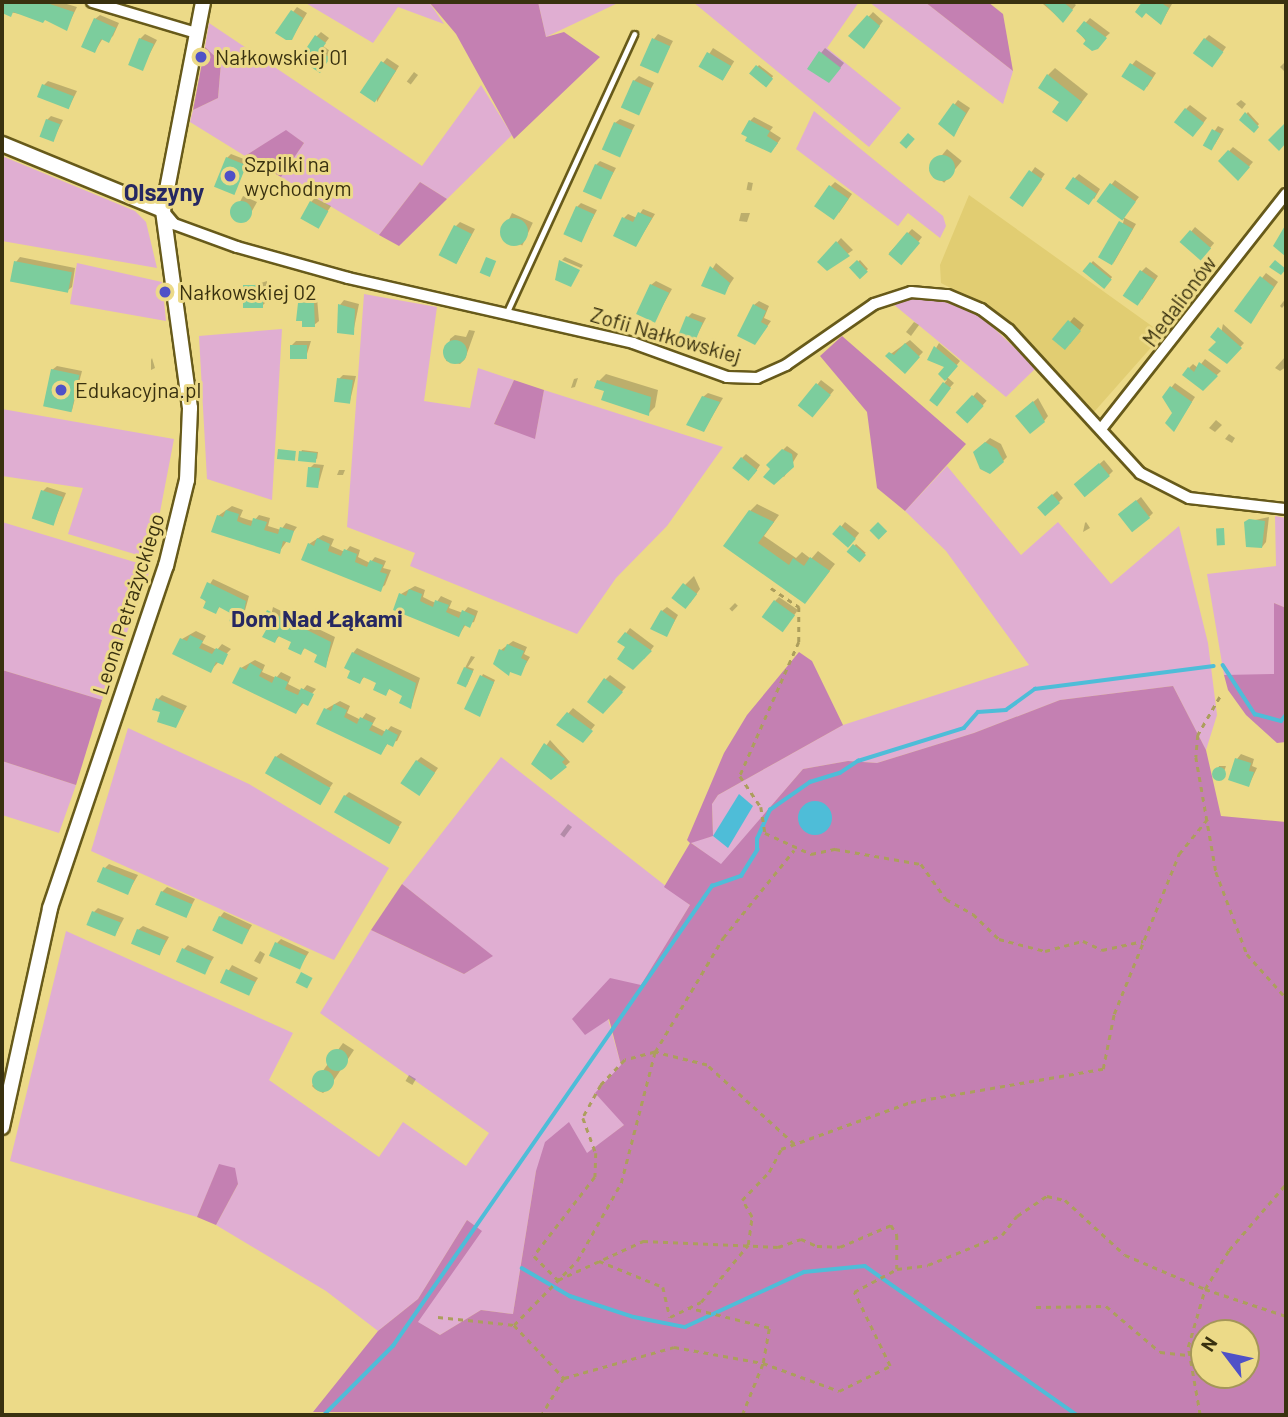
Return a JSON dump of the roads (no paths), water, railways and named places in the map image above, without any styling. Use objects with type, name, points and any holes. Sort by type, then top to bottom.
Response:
[{"type":"street","points":[[92,2],[196,33]]},
{"type":"street","name":"Leona Petrażyckiego","points":[[2,1127],[50,908],[166,566],[187,480],[190,408],[163,210],[203,2]]},
{"type":"street","points":[[2,144],[163,210]]},
{"type":"street","name":"Medalionów","points":[[1101,429],[1286,194]]},
{"type":"street","name":"Zofii Nałkowskiej","points":[[163,210],[174,225],[237,247],[348,278],[633,343],[727,377],[757,378],[786,365],[836,326],[874,304],[911,292],[948,295],[981,309],[1009,330],[1140,473],[1189,498],[1286,509]]},
{"type":"lane","points":[[506,313],[634,34]]},
{"type":"water","points":[[739,794],[753,806],[728,848],[713,836]]},
{"type":"water","points":[[815,801],[827,806],[832,818],[827,830],[815,835],[803,830],[798,818],[803,806]]},
{"type":"waterway","points":[[1223,665],[1255,714],[1281,721],[1286,715]]},
{"type":"waterway","points":[[324,1415],[393,1346],[712,886],[741,876],[757,850],[757,839],[770,810],[810,782],[840,773],[858,761],[964,728],[978,712],[1006,710],[1035,689],[1214,666]]},
{"type":"waterway","points":[[522,1268],[570,1296],[634,1317],[685,1327],[804,1272],[865,1266],[1077,1415]]},
{"type":"place","name":"Nałkowskiej 01","points":[[201,57]]},
{"type":"place","name":"Szpilki na wychodnym","points":[[230,176]]},
{"type":"place","name":"Nałkowskiej 02","points":[[165,292]]},
{"type":"place","name":"Edukacyjna.pl","points":[[61,390]]},
{"type":"district","name":"Olszyny","points":[[164,192]]},
{"type":"district","name":"Dom Nad Łąkami","points":[[317,618]]}]
